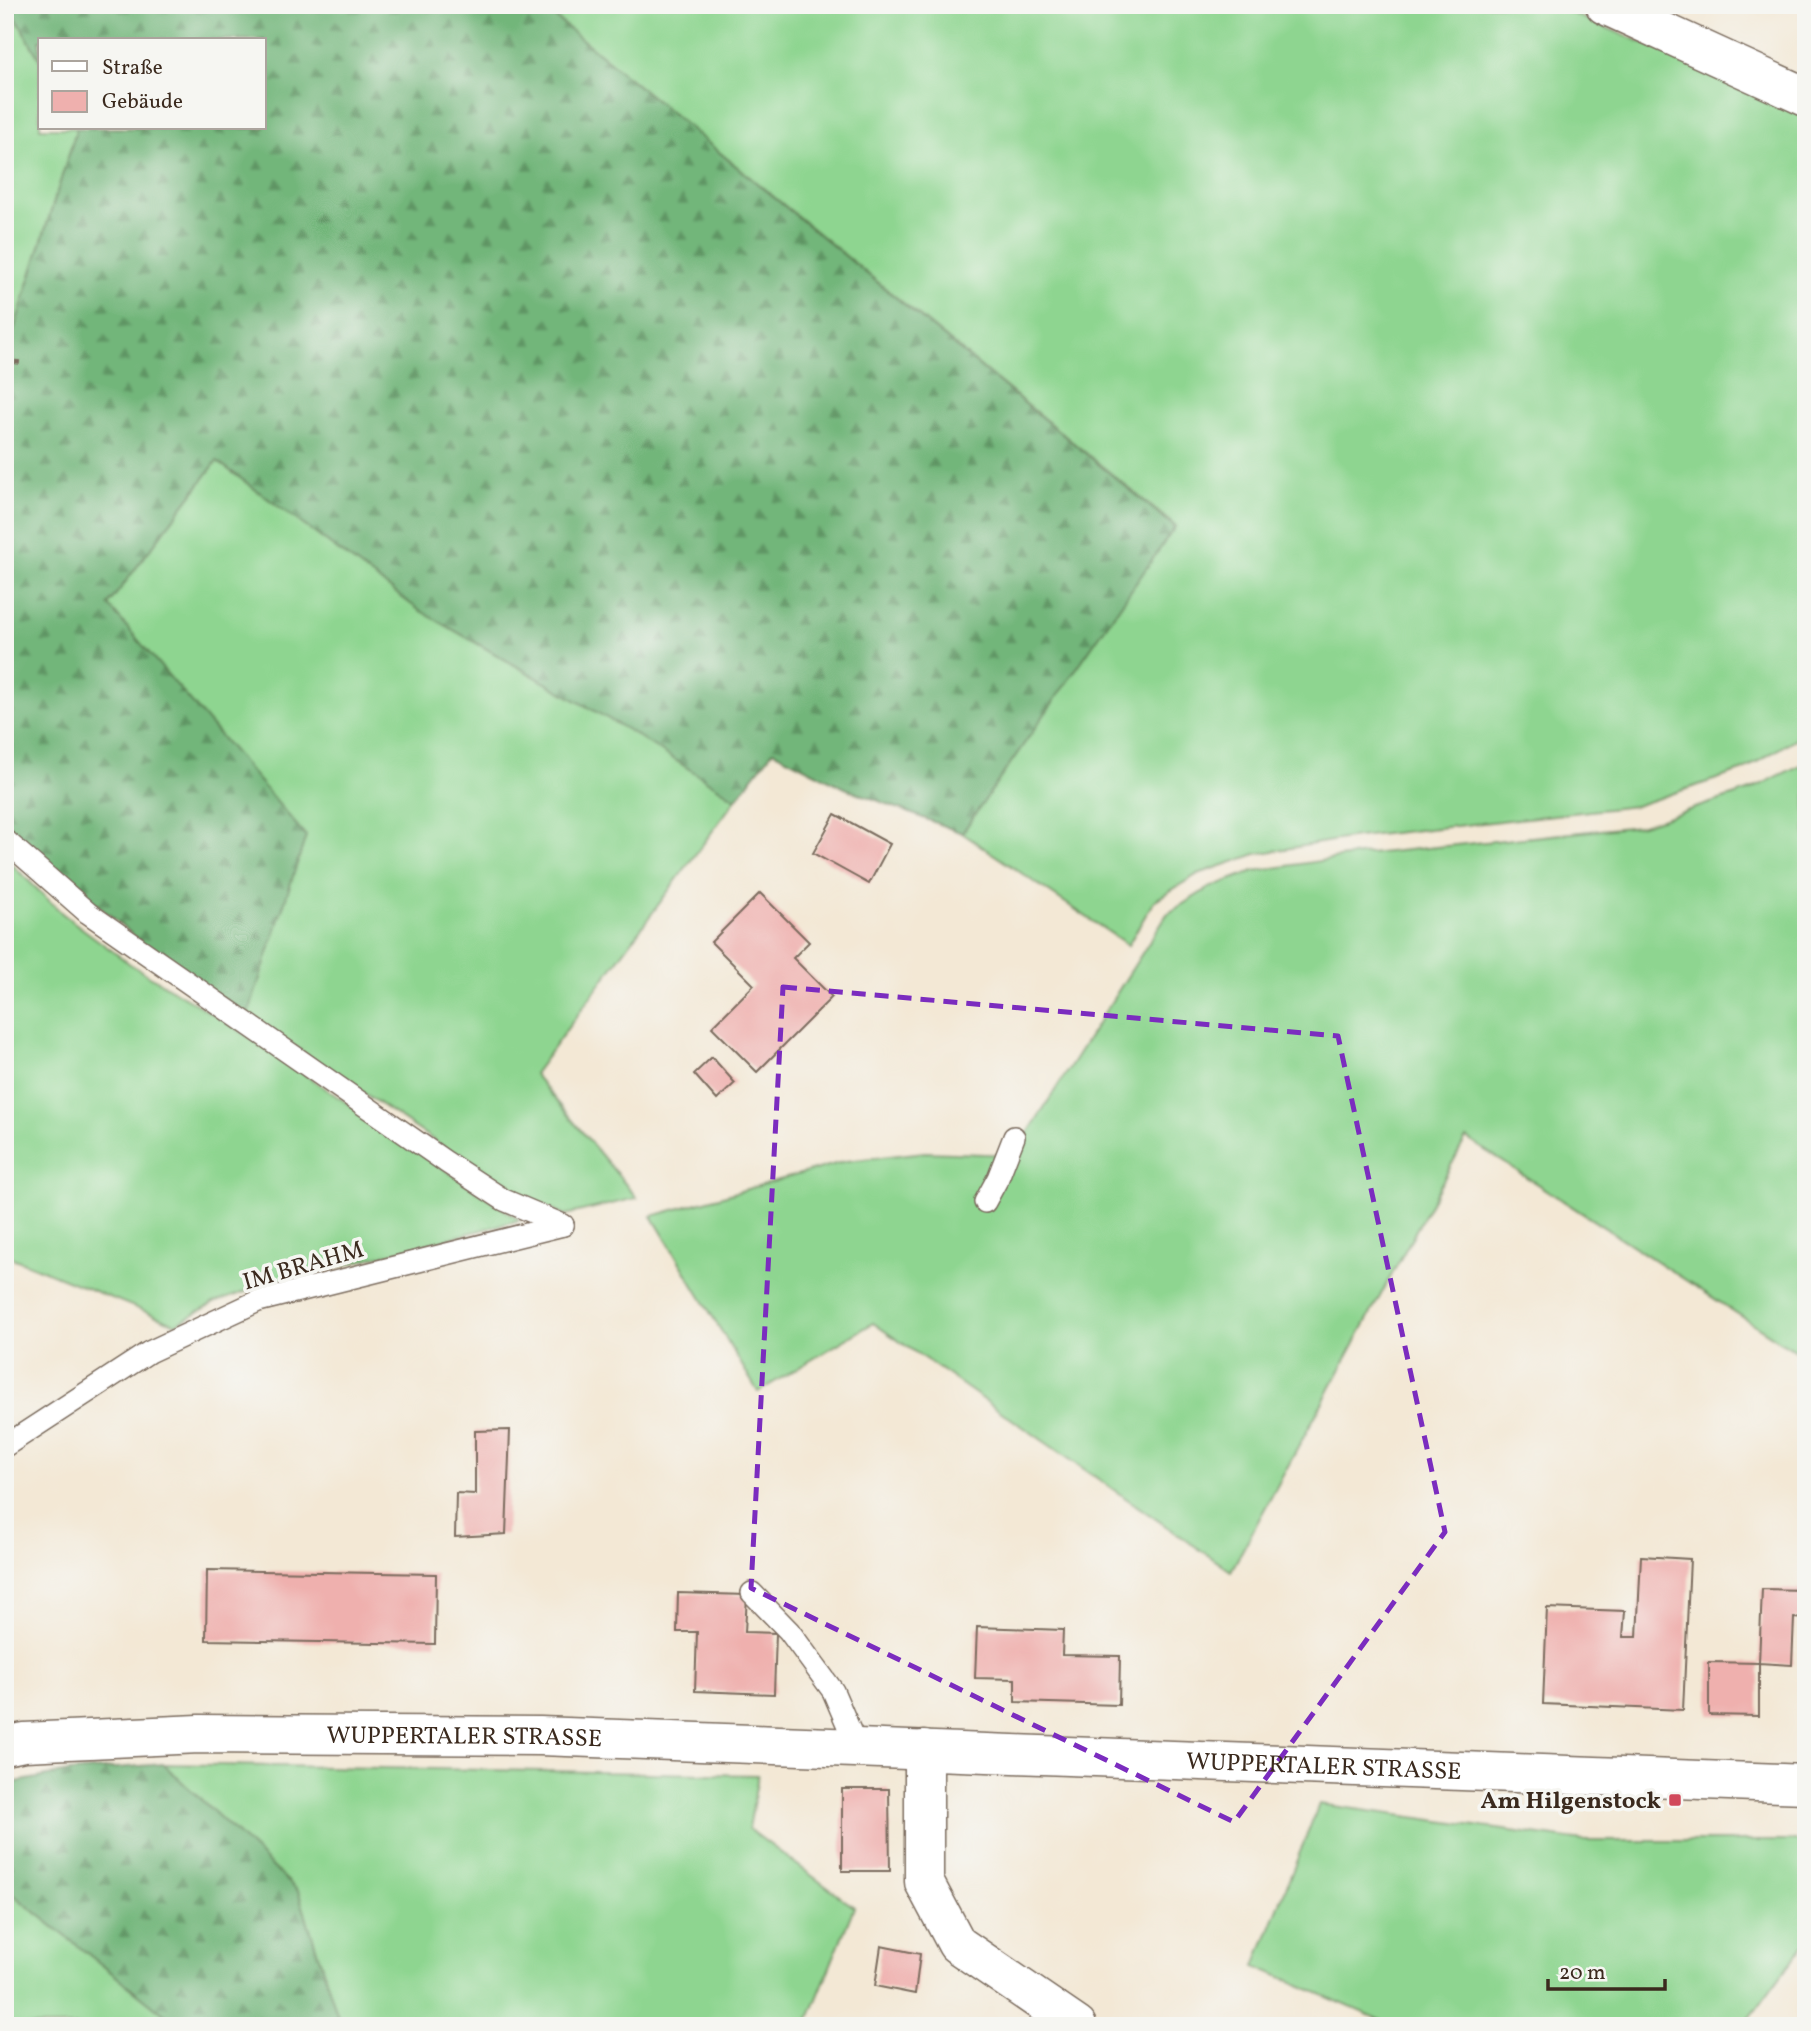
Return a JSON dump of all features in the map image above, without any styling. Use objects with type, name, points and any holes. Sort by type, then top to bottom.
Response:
[{"type":"main road","points":[[1605,5],[1806,97]]},
{"type":"main road","name":"WUPPERTALER STRASSE","points":[[5,1746],[24,1742],[212,1734],[540,1735],[1806,1784]]},
{"type":"main road","points":[[924,1750],[924,1882],[957,1944],[1077,2026]]},
{"type":"lane","name":"IM BRAHM","points":[[5,840],[88,914],[504,1200],[563,1225],[258,1301],[149,1352],[5,1446]]},
{"type":"lane","points":[[985,1202],[1014,1137]]},
{"type":"lane","points":[[752,1593],[789,1631],[833,1691],[857,1747]]},
{"type":"path","points":[[5,360],[24,363]]},
{"type":"highlighted area","points":[[783,987],[1338,1036],[1445,1532],[1234,1822],[751,1588]]},
{"type":"green space","points":[[5,5],[540,5],[1175,527],[962,833],[845,788],[773,751],[736,799],[633,733],[419,610],[217,461],[108,605],[306,836],[248,1015],[149,949],[5,826],[5,342],[14,330],[76,130],[266,130],[266,38],[38,38],[38,56],[12,11]]},
{"type":"green space","points":[[540,5],[1552,5],[1720,75],[1806,115],[1806,732],[1744,770],[1635,806],[1349,838],[1256,854],[1198,874],[1154,901],[1128,945],[962,833],[1175,526]]},
{"type":"green space","points":[[5,8],[12,11],[38,56],[38,130],[76,130],[14,330],[5,342]]},
{"type":"green space","points":[[217,461],[419,610],[633,733],[736,799],[534,1074],[637,1198],[565,1215],[509,1191],[248,1015],[108,605]]},
{"type":"green space","points":[[1806,762],[1806,1358],[1466,1138],[1231,1571],[873,1323],[758,1392],[652,1216],[846,1161],[925,1152],[1014,1155],[1167,914],[1209,888],[1254,871],[1359,855],[1639,826],[1748,791]]},
{"type":"green space","points":[[5,858],[63,914],[130,964],[236,1028],[520,1220],[259,1287],[214,1303],[176,1324],[5,1255]]},
{"type":"green space","points":[[163,1764],[758,1775],[749,1829],[854,1907],[806,2026],[341,2026],[298,1891]]},
{"type":"green space","points":[[163,1764],[298,1891],[341,2026],[179,2026],[5,1888],[5,1784],[69,1772]]},
{"type":"green space","points":[[1319,1804],[1583,1841],[1806,1841],[1806,1942],[1744,2026],[1394,2026],[1255,1966]]},
{"type":"green space","points":[[5,1888],[179,2026],[5,2026]]},
{"type":"building","points":[[835,814],[890,844],[869,884],[813,853]]},
{"type":"building","points":[[760,893],[809,942],[793,958],[832,997],[757,1072],[712,1027],[754,985],[711,942]]},
{"type":"building","points":[[712,1057],[735,1083],[717,1100],[694,1074]]},
{"type":"building","points":[[510,1430],[506,1534],[455,1537],[456,1493],[475,1494],[475,1431]]},
{"type":"building","points":[[1641,1556],[1690,1559],[1683,1710],[1543,1704],[1547,1608],[1625,1611],[1623,1637],[1637,1637]]},
{"type":"building","points":[[207,1570],[436,1574],[435,1644],[206,1640]]},
{"type":"building","points":[[1762,1589],[1806,1590],[1805,1619],[1794,1618],[1792,1665],[1759,1663]]},
{"type":"building","points":[[678,1593],[747,1595],[745,1632],[776,1633],[774,1694],[695,1691],[697,1632],[677,1632]]},
{"type":"building","points":[[977,1627],[1063,1630],[1062,1655],[1120,1656],[1119,1705],[1015,1702],[1015,1679],[975,1678]]},
{"type":"building","points":[[1709,1662],[1759,1663],[1759,1716],[1709,1715]]},
{"type":"building","points":[[842,1789],[889,1789],[890,1871],[842,1871]]},
{"type":"building","points":[[881,1946],[920,1954],[915,1994],[875,1986]]},
{"type":"place","name":"Am Hilgenstock","points":[[1675,1800]]}]
